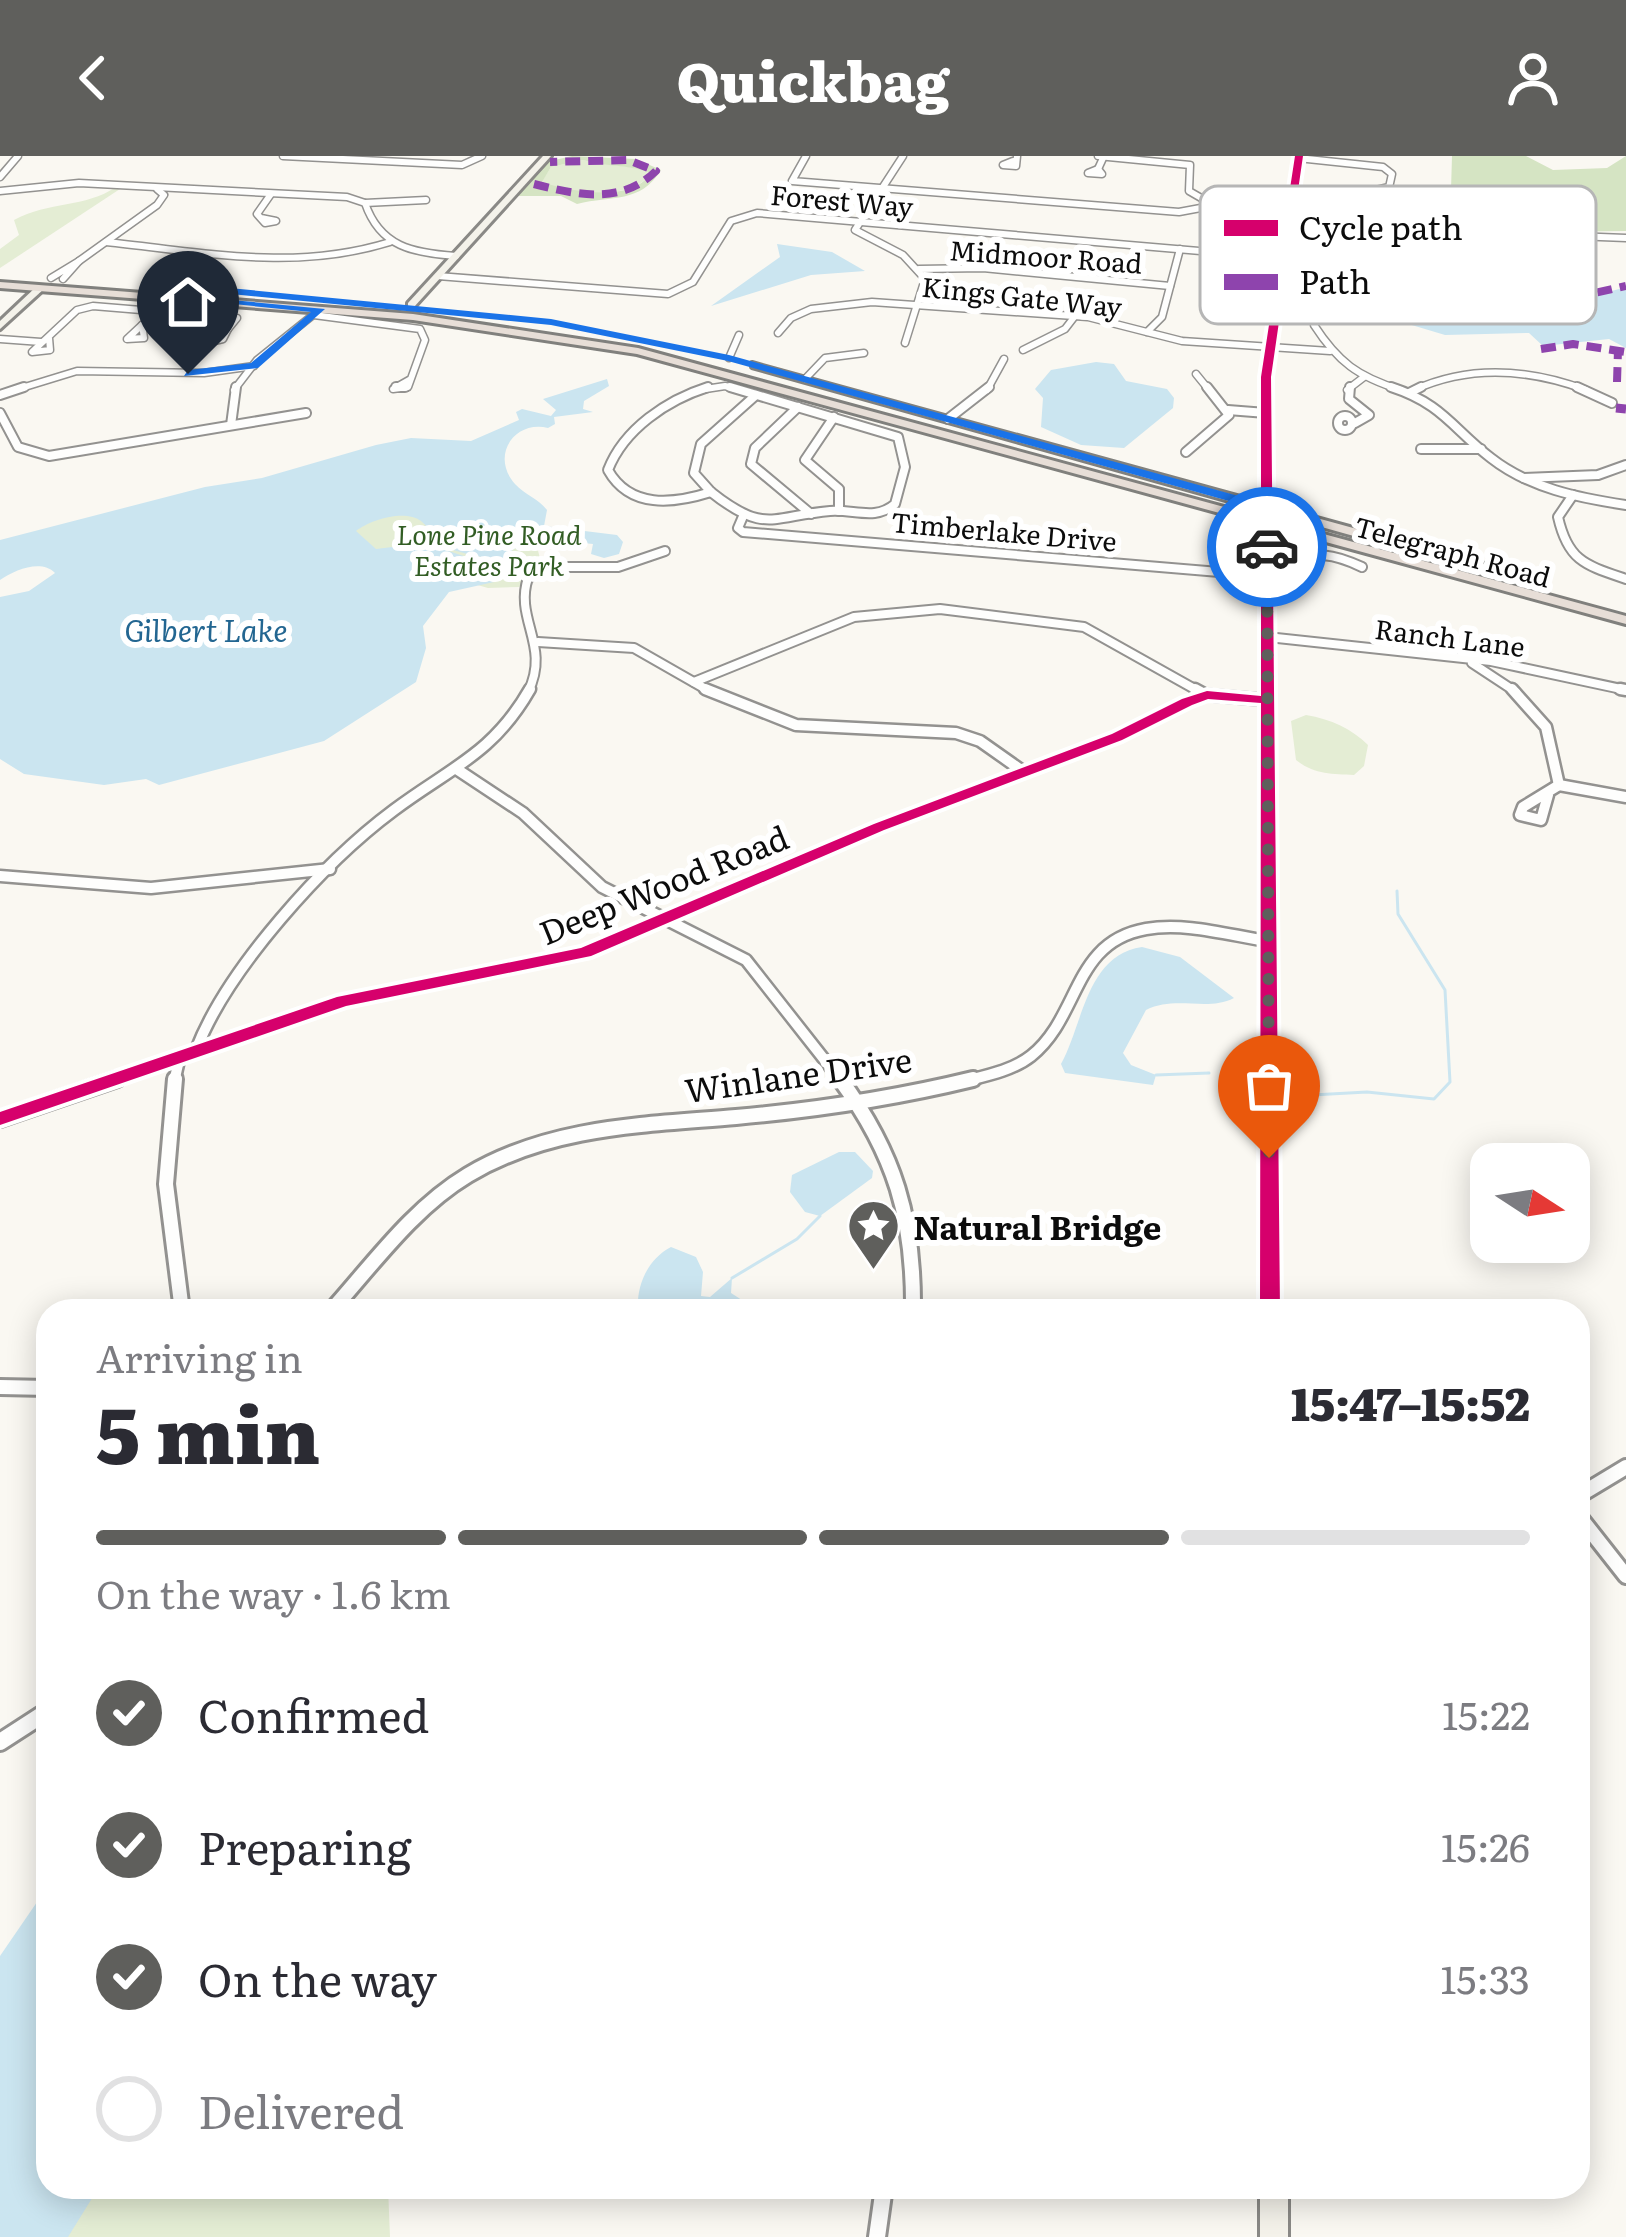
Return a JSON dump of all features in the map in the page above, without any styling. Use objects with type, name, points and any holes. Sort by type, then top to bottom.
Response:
[{"type":"highway","name":"Telegraph Road","points":[[0,274],[184,288],[216,302],[411,305],[551,322],[693,350]]},
{"type":"highway","points":[[40,288],[57,278]]},
{"type":"highway","name":"Telegraph Road","points":[[0,285],[431,319],[601,344],[766,383],[1267,525],[1626,607]]},
{"type":"highway","points":[[166,298],[184,288]]},
{"type":"highway","points":[[389,315],[409,312],[411,305]]},
{"type":"highway","name":"Telegraph Road","points":[[711,354],[1267,508],[1487,577],[1531,596],[1626,620]]},
{"type":"highway","points":[[766,383],[789,374]]},
{"type":"highway","points":[[1016,454],[1035,450],[1033,442]]},
{"type":"highway","points":[[1070,470],[1072,462],[1089,458]]},
{"type":"highway","points":[[1531,596],[1531,588],[1546,586]]},
{"type":"street","points":[[0,177],[18,156]]},
{"type":"street","points":[[411,305],[547,156]]},
{"type":"street","points":[[903,156],[859,221],[858,234],[896,250],[919,269],[925,281],[904,343]]},
{"type":"street","points":[[1098,169],[1101,156],[1194,165],[1189,191],[1200,198]]},
{"type":"street","points":[[1299,157],[1383,167],[1392,174],[1389,186]]},
{"type":"street","points":[[281,158],[477,166],[481,158]]},
{"type":"street","points":[[794,180],[801,158]]},
{"type":"street","points":[[780,182],[1173,212],[1200,208]]},
{"type":"street","points":[[0,189],[79,184],[365,203],[426,200]]},
{"type":"street","points":[[57,278],[106,242],[160,192]]},
{"type":"street","points":[[261,218],[258,208],[271,194]]},
{"type":"street","points":[[365,203],[371,229],[390,242],[458,254]]},
{"type":"street","name":"Forest Way","points":[[438,276],[664,295],[691,284],[730,223],[741,215],[1200,251]]},
{"type":"street","points":[[1596,239],[1626,241]]},
{"type":"street","points":[[1596,242],[1626,241]]},
{"type":"street","points":[[106,242],[286,265],[344,259],[390,242]]},
{"type":"street","points":[[1147,332],[1162,317],[1180,249]]},
{"type":"street","name":"Midmoor Road","points":[[919,269],[983,268],[1170,286]]},
{"type":"street","points":[[0,326],[40,288]]},
{"type":"street","points":[[0,339],[45,340],[87,306],[196,313],[216,302],[237,318],[228,329]]},
{"type":"street","name":"Kings Gate Way","points":[[778,333],[795,316],[820,306],[918,304],[1075,316],[1147,332],[1329,348]]},
{"type":"street","points":[[142,325],[159,310]]},
{"type":"street","points":[[231,425],[226,400],[239,379],[317,312],[420,329]]},
{"type":"street","points":[[1023,350],[1065,329],[1075,316]]},
{"type":"street","points":[[420,329],[431,319]]},
{"type":"street","points":[[1270,1299],[1266,417],[1272,324]]},
{"type":"street","points":[[1320,324],[1329,348],[1364,377],[1443,410],[1481,449],[1524,478],[1626,505]]},
{"type":"street","points":[[409,380],[425,340],[420,329]]},
{"type":"street","points":[[729,358],[739,335]]},
{"type":"street","points":[[814,351],[827,358],[864,353]]},
{"type":"street","points":[[806,379],[827,358]]},
{"type":"street","points":[[948,419],[985,396],[1004,358]]},
{"type":"street","points":[[0,394],[77,371],[212,373],[254,366]]},
{"type":"street","points":[[212,373],[239,379]]},
{"type":"street","points":[[1409,393],[1450,378],[1523,373],[1574,382],[1612,403]]},
{"type":"street","points":[[1196,374],[1228,414]]},
{"type":"street","points":[[1354,423],[1369,416],[1352,402],[1347,390],[1364,377]]},
{"type":"street","points":[[712,492],[676,502],[644,500],[615,484],[608,464],[685,393],[717,384],[756,395],[798,407],[834,417],[895,436],[905,461],[890,511],[839,511],[786,522],[759,520],[712,492],[694,473],[697,451],[756,395]]},
{"type":"street","points":[[798,407],[755,448],[751,464],[811,514]]},
{"type":"street","points":[[0,413],[18,447],[49,456],[306,413]]},
{"type":"street","points":[[1186,452],[1228,414],[1266,417]]},
{"type":"street","points":[[834,417],[805,460],[839,489],[839,511]]},
{"type":"street","points":[[1421,449],[1481,449]]},
{"type":"street","points":[[1524,478],[1591,476],[1626,465]]},
{"type":"street","points":[[1573,494],[1558,517],[1564,547],[1591,566],[1626,579]]},
{"type":"street","name":"Timberlake Drive","points":[[744,514],[738,528],[754,533],[1267,570],[1298,554],[1314,552],[1362,568]]},
{"type":"street","points":[[754,533],[759,520]]},
{"type":"street","points":[[196,1050],[231,992],[330,869],[394,809],[484,751],[530,688],[538,642],[524,593],[532,575],[566,566],[618,567],[665,551]]},
{"type":"street","points":[[694,682],[750,664],[847,620],[926,608],[1084,627],[1207,695]]},
{"type":"street","name":"Ranch Lane","points":[[1267,637],[1456,657],[1626,690]]},
{"type":"street","points":[[538,642],[634,648],[739,706],[811,728],[914,727],[967,736],[1024,772]]},
{"type":"street","points":[[1456,657],[1514,689],[1537,712],[1555,743],[1558,785],[1548,796]]},
{"type":"street","name":"Deep Wood Road","points":[[0,1119],[343,1001],[554,962],[669,920],[879,826],[1024,772],[1207,695],[1267,700]]},
{"type":"street","points":[[458,770],[523,813],[602,887],[753,966],[854,1098],[890,1158],[907,1203],[914,1246],[913,1299]]},
{"type":"street","points":[[1558,785],[1626,797]]},
{"type":"street","points":[[0,875],[151,888],[330,869]]},
{"type":"street","name":"Winlane Drive","points":[[342,1299],[421,1214],[464,1178],[506,1155],[598,1126],[775,1113],[965,1080],[1025,1062],[1048,1039],[1084,964],[1134,931],[1181,929],[1268,941]]},
{"type":"street","points":[[180,1056],[164,1124],[162,1166],[180,1299]]},
{"type":"street","points":[[0,1388],[36,1388]]},
{"type":"street","points":[[1590,1489],[1626,1468]]},
{"type":"street","points":[[1590,1530],[1626,1576]]},
{"type":"street","points":[[0,1742],[36,1719]]},
{"type":"street","points":[[877,2237],[882,2199]]},
{"type":"street","points":[[1274,2199],[1274,2237]]},
{"type":"green space","points":[[572,156],[636,159],[661,170],[644,188],[624,196],[577,204],[561,196],[515,196],[546,162]],"holes":[[[583,160],[632,168],[651,173],[642,182],[616,192],[542,182],[551,167]]]},
{"type":"green space","points":[[1452,156],[1526,156],[1553,170],[1607,168],[1626,156],[1626,231],[1596,231],[1596,186],[1451,186]]},
{"type":"green space","points":[[583,160],[651,173],[643,182],[616,192],[583,193],[542,181],[551,167]]},
{"type":"green space","points":[[123,187],[0,268],[0,249],[19,235],[14,220]]},
{"type":"green space","name":"Lone Pine Road Estates Park","points":[[392,506],[535,538],[542,567],[519,587],[488,588],[323,541]]},
{"type":"green space","points":[[1306,715],[1362,739],[1368,745],[1364,766],[1354,775],[1338,774],[1316,771],[1296,760],[1291,721]]},
{"type":"green space","points":[[50,2199],[388,2199],[390,2237],[33,2237]]},
{"type":"water","points":[[777,244],[832,252],[865,271],[811,275],[711,306],[780,257]]},
{"type":"water","points":[[1626,287],[1626,348],[1609,339],[1543,346],[1529,333],[1445,335],[1408,324],[1596,324],[1596,295]]},
{"type":"water","points":[[1096,362],[1114,364],[1126,381],[1167,389],[1174,398],[1173,408],[1124,448],[1081,445],[1041,427],[1043,398],[1035,389],[1051,370]]},
{"type":"water","name":"Gilbert Lake","points":[[607,379],[609,386],[584,401],[583,409],[593,412],[554,417],[555,424],[548,428],[525,429],[509,443],[505,462],[515,484],[547,510],[544,526],[617,535],[623,542],[619,554],[604,558],[591,554],[593,544],[534,538],[512,550],[515,560],[497,559],[438,543],[428,535],[425,524],[406,516],[362,527],[356,531],[376,549],[425,543],[508,571],[496,575],[448,563],[494,582],[449,592],[423,626],[426,648],[416,682],[324,741],[159,785],[146,779],[104,785],[24,774],[0,759],[0,597],[29,591],[55,573],[35,566],[0,580],[0,540],[205,487],[262,478],[376,445],[411,438],[471,441],[519,420],[516,412],[522,409],[551,416],[556,410],[543,399]]},
{"type":"water","points":[[1142,947],[1180,957],[1234,998],[1146,1010],[1123,1053],[1131,1065],[1156,1075],[1153,1085],[1065,1073],[1061,1064],[1098,977],[1123,953]]},
{"type":"water","points":[[839,1152],[855,1152],[873,1171],[872,1178],[820,1216],[805,1212],[790,1192],[792,1175]]},
{"type":"water","points":[[671,1247],[696,1257],[703,1272],[701,1296],[710,1297],[732,1278],[731,1293],[740,1299],[639,1299],[645,1274]]},
{"type":"water","points":[[36,1904],[36,2199],[92,2199],[68,2237],[0,2237],[0,1956]]},
{"type":"waterway","points":[[1294,1096],[1367,1092],[1434,1099],[1450,1082],[1445,990],[1398,914],[1397,891]]},
{"type":"waterway","points":[[1156,1075],[1209,1073]]},
{"type":"waterway","points":[[1224,1079],[1251,1091]]},
{"type":"waterway","points":[[732,1278],[797,1239],[820,1216]]},
{"type":"marked path","points":[[534,184],[583,194],[616,194],[644,183],[656,171],[628,160],[550,162]]},
{"type":"marked path","points":[[1596,293],[1626,286]]},
{"type":"marked path","points":[[1541,349],[1573,344],[1626,352]]},
{"type":"marked path","points":[[1617,382],[1618,350]]},
{"type":"marked path","points":[[1616,408],[1626,409]]},
{"type":"cycle path","points":[[1295,186],[1299,156]]},
{"type":"cycle path","points":[[1270,1299],[1266,377],[1274,324]]},
{"type":"cycle path","points":[[0,1119],[343,1001],[585,952],[879,827],[1117,737],[1187,702],[1207,695],[1267,700]]},
{"type":"way so far","points":[[1267,547],[1269,1158]]},
{"type":"place","name":"Natural Bridge","points":[[874,1271]]},
{"type":"route","points":[[188,374],[254,366],[320,309],[209,301],[229,291],[551,322],[729,358],[1267,508],[1267,547]]}]
